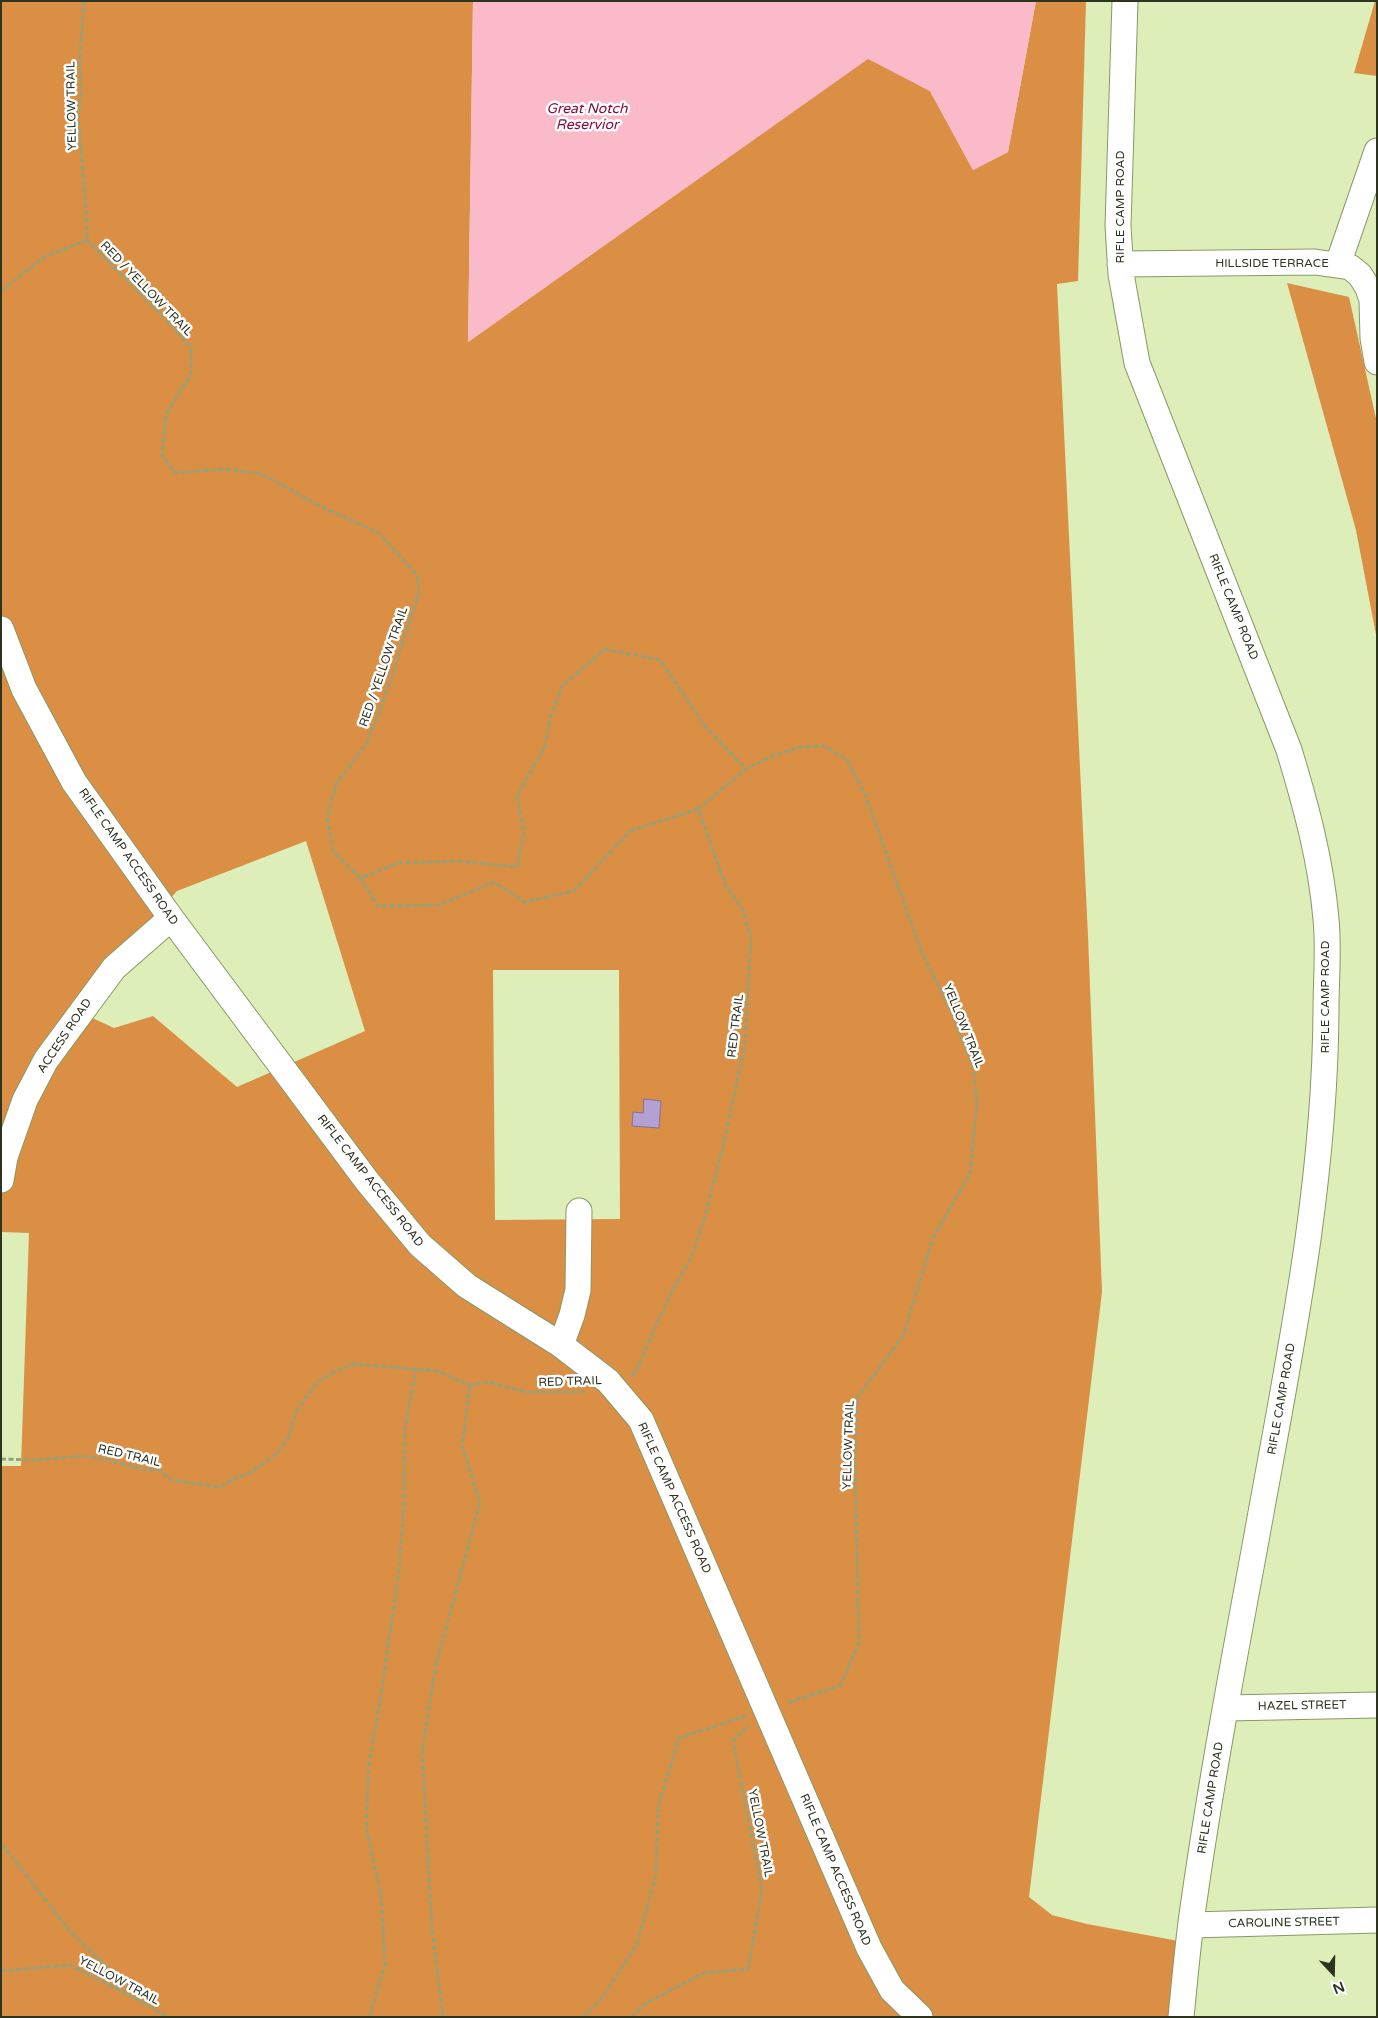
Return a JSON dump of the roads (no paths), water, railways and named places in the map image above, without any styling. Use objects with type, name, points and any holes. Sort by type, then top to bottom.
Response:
[{"type":"street","name":"RIFLE CAMP ROAD","points":[[1125,1],[1118,226],[1120,264],[1137,363],[1289,750],[1306,804],[1319,864],[1326,922],[1326,1048],[1323,1111],[1312,1216],[1288,1371],[1226,1708],[1191,1925],[1181,2017]]},
{"type":"street","points":[[1338,264],[1377,151]]},
{"type":"street","name":"HILLSIDE TERRACE","points":[[1120,264],[1315,262],[1350,267],[1360,276],[1368,288],[1372,300],[1373,338],[1377,362]]},
{"type":"street","name":"RIFLE CAMP ACCESS ROAD","points":[[1,629],[24,689],[74,782],[171,918],[361,1173],[420,1246],[468,1286],[561,1345],[608,1381],[641,1420],[869,1948],[892,1990],[920,2017]]},
{"type":"street","name":"ACCESS ROAD","points":[[1,1180],[4,1157],[25,1100],[46,1060],[114,968],[171,918]]},
{"type":"street","points":[[561,1345],[572,1315],[578,1290],[579,1211]]},
{"type":"street","name":"HAZEL STREET","points":[[1226,1708],[1377,1704]]},
{"type":"street","name":"CAROLINE STREET","points":[[1191,1925],[1377,1920]]},
{"type":"water","name":"Great Notch Reservior","points":[[473,1],[1036,1],[1008,152],[973,170],[930,91],[868,59],[468,342]]}]
